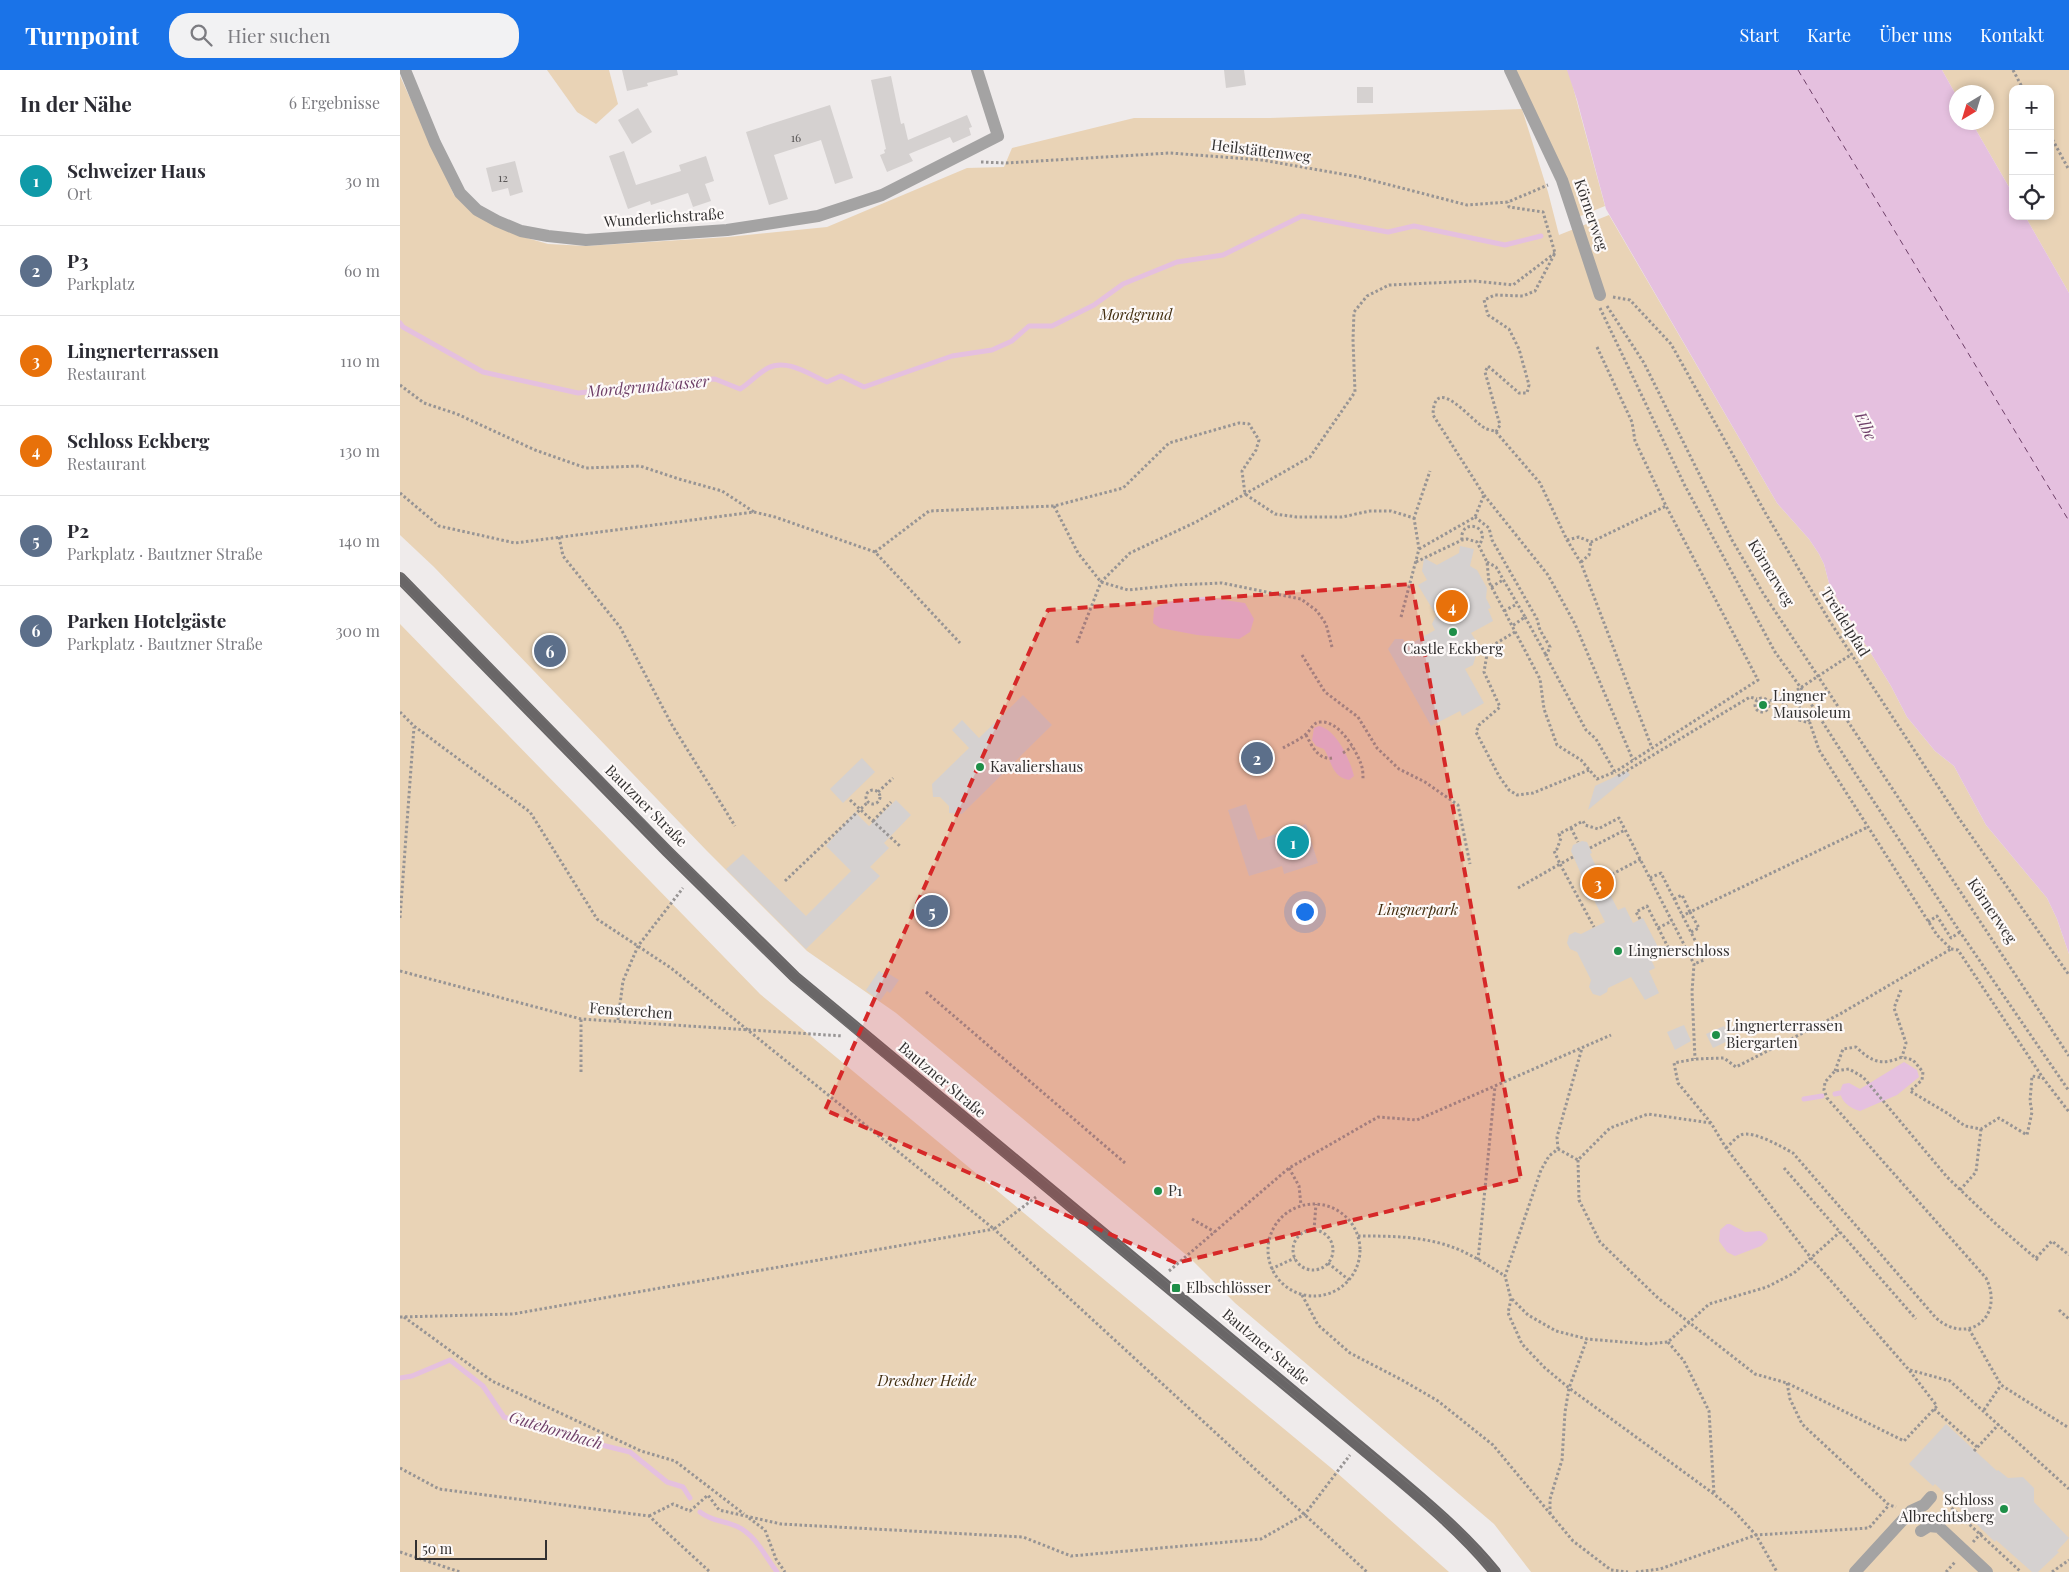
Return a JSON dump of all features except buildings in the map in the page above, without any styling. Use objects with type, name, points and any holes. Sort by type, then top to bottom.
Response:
[{"type":"main road","name":"Bautzner Straße","points":[[400,578],[795,977],[1432,1507],[1495,1572]]},
{"type":"street","name":"Wunderlichstraße","points":[[406,70],[435,143],[460,193],[477,210],[521,231],[586,240],[728,230],[818,216],[882,195],[998,136],[977,70]]},
{"type":"street","name":"Körnerweg","points":[[1510,70],[1562,180],[1600,295]]},
{"type":"street","points":[[1855,1572],[1912,1511],[1936,1498]]},
{"type":"street","points":[[1921,1531],[1929,1526],[1939,1527],[1987,1572]]},
{"type":"path","points":[[2013,70],[2021,85]]},
{"type":"path","points":[[2054,142],[2069,170]]},
{"type":"path","name":"Heilstättenweg","points":[[977,162],[1006,163],[1179,154],[1262,160],[1359,176],[1467,205],[1508,202],[1562,180]]},
{"type":"path","points":[[1496,432],[1500,425],[1485,372],[1488,366],[1519,393],[1527,393],[1529,386],[1519,349],[1509,329],[1488,315],[1484,300],[1496,294],[1523,296],[1535,291],[1555,254],[1543,212],[1509,207],[1508,202]]},
{"type":"path","points":[[1077,643],[1101,582],[1130,553],[1196,522],[1310,457],[1356,392],[1352,340],[1354,312],[1367,296],[1389,285],[1474,281],[1513,285],[1555,254]]},
{"type":"path","points":[[1600,295],[1600,311],[1684,484],[1775,652],[1960,932],[2069,1091]]},
{"type":"path","name":"Treidelpfad","points":[[1600,295],[1630,300],[1671,344],[1766,514],[1852,654],[1958,817],[2069,975]]},
{"type":"path","name":"Körnerweg","points":[[1600,295],[1644,363],[1687,452],[1754,578],[2069,1056]]},
{"type":"path","points":[[1416,562],[1462,540],[1467,539],[1477,542],[1487,562],[1491,587],[1540,679],[1544,709],[1557,745],[1581,760],[1597,779],[1616,772],[1758,680],[1666,506],[1635,441],[1632,422],[1597,346]]},
{"type":"path","points":[[400,386],[424,403],[457,414],[544,453],[586,468],[640,466],[722,491],[754,512]]},
{"type":"path","points":[[1633,760],[1575,624],[1548,575],[1484,495],[1433,415],[1434,407],[1439,399],[1444,397],[1453,400],[1484,428],[1496,432],[1540,483],[1567,540],[1581,562],[1652,748]]},
{"type":"path","points":[[875,552],[930,511],[1054,506],[1124,488],[1169,442],[1239,423],[1249,424],[1259,440],[1256,450],[1242,471],[1245,494],[1275,514],[1342,517],[1370,511],[1391,511],[1414,518]]},
{"type":"path","points":[[1401,617],[1419,549],[1414,518],[1430,471]]},
{"type":"path","points":[[400,493],[439,526],[514,543],[754,512],[774,516],[875,552],[960,643]]},
{"type":"path","points":[[1419,549],[1475,517],[1484,495]]},
{"type":"path","points":[[1054,506],[1078,553],[1101,582],[1128,590],[1222,583],[1300,599],[1317,610],[1326,624],[1332,647]]},
{"type":"path","points":[[1567,540],[1579,537],[1591,542],[1666,506]]},
{"type":"path","points":[[1475,517],[1489,528],[1492,540],[1538,619],[1540,630],[1550,647],[1546,656]]},
{"type":"path","points":[[1462,540],[1465,528],[1477,527],[1483,537],[1479,545]]},
{"type":"path","points":[[559,537],[563,556],[620,627],[672,725],[736,826]]},
{"type":"path","points":[[1581,562],[1589,555],[1591,542]]},
{"type":"path","points":[[1487,562],[1496,567],[1586,730],[1596,739],[1616,772]]},
{"type":"path","points":[[1491,587],[1503,580]]},
{"type":"path","points":[[1504,611],[1517,604]]},
{"type":"path","points":[[1512,626],[1525,617]]},
{"type":"path","points":[[1515,632],[1488,648],[1484,672],[1500,707],[1479,726],[1476,732],[1494,769],[1509,790],[1521,796],[1589,770]]},
{"type":"path","points":[[1799,689],[1852,654]]},
{"type":"path","points":[[1302,655],[1325,692],[1358,716],[1377,748],[1399,769],[1425,782],[1458,805],[1470,864]]},
{"type":"path","points":[[1618,776],[1750,697],[1757,699],[1762,697],[1768,702]]},
{"type":"path","points":[[1768,702],[1778,697],[1799,720],[1810,723]]},
{"type":"path","points":[[1757,699],[1755,705],[1760,712],[1768,710],[1768,702]]},
{"type":"path","points":[[1799,707],[1810,723],[1819,750],[1928,922],[1951,949]]},
{"type":"path","points":[[400,712],[414,726],[530,812],[597,919],[671,968],[994,1229],[1367,1572]]},
{"type":"path","points":[[1284,748],[1306,735],[1312,725],[1320,722],[1330,722],[1352,747],[1362,766],[1363,780]]},
{"type":"path","points":[[400,918],[414,726]]},
{"type":"path","points":[[1306,735],[1313,750],[1323,758],[1330,758]]},
{"type":"path","points":[[1344,752],[1352,747]]},
{"type":"path","points":[[878,792],[893,778]]},
{"type":"path","points":[[868,802],[866,798],[870,792],[874,790],[878,792]]},
{"type":"path","points":[[868,802],[875,804],[879,801],[878,792]]},
{"type":"path","points":[[850,800],[901,847]]},
{"type":"path","points":[[785,881],[868,802]]},
{"type":"path","points":[[873,822],[891,802]]},
{"type":"path","points":[[1594,927],[1554,851],[1557,849],[1561,838],[1559,834],[1583,821],[1585,825],[1598,829],[1619,818],[1694,964],[1692,992],[1695,1059]]},
{"type":"path","points":[[1571,828],[1578,842]]},
{"type":"path","points":[[1682,916],[1868,828]]},
{"type":"path","points":[[1590,848],[1625,830]]},
{"type":"path","points":[[1518,888],[1573,856]]},
{"type":"path","points":[[1603,879],[1641,859]]},
{"type":"path","points":[[1650,878],[1660,873],[1691,932],[1704,960],[1694,964]]},
{"type":"path","points":[[618,1020],[623,980],[638,946],[693,876]]},
{"type":"path","points":[[1674,899],[1682,895],[1699,928],[1691,932]]},
{"type":"path","points":[[1678,908],[1686,904]]},
{"type":"path","points":[[1640,919],[1636,912],[1647,906],[1670,951],[1658,957],[1654,949]]},
{"type":"path","points":[[1928,922],[1937,916],[1951,938],[1960,932]]},
{"type":"path","points":[[1686,923],[1694,919]]},
{"type":"path","points":[[1658,928],[1672,921]]},
{"type":"path","points":[[1977,1447],[1936,1407],[1909,1370],[1810,1258],[1678,1083],[1674,1064],[1695,1059],[1724,1058],[1736,1067],[1840,1014],[1951,949],[1958,950],[2043,1078],[2069,1112]]},
{"type":"path","name":"Fensterchen","points":[[400,971],[581,1019],[866,1038]]},
{"type":"path","points":[[1901,990],[1894,1008],[1906,1043],[1902,1057]]},
{"type":"path","points":[[926,992],[1125,1163]]},
{"type":"path","points":[[581,1019],[581,1072]]},
{"type":"path","points":[[1159,1280],[1289,1168],[1378,1117],[1417,1120],[1610,1035]]},
{"type":"path","points":[[1726,1148],[1740,1135],[1749,1133],[1777,1144],[1793,1153],[1936,1318],[1945,1326],[1956,1330],[1968,1329],[1980,1324],[1988,1314],[1992,1302],[1992,1290],[1979,1271],[1827,1098],[1824,1090],[1826,1082],[1835,1070],[1843,1049],[1856,1047],[1869,1059],[1888,1063],[1902,1057],[1913,1060],[1923,1072],[1922,1080],[1910,1091],[1965,1126],[1981,1129],[1999,1118],[2027,1135],[2032,1112],[2030,1101],[2032,1076],[2043,1078]]},
{"type":"path","points":[[1558,1149],[1556,1137],[1582,1048]]},
{"type":"path","points":[[1835,1070],[1849,1069],[1863,1077],[1947,1177],[1997,1225],[2038,1260],[2052,1241],[2069,1255]]},
{"type":"path","points":[[1478,1260],[1495,1086]]},
{"type":"path","points":[[1710,1123],[1648,1114],[1610,1128],[1578,1160],[1579,1200],[1600,1242],[1658,1298],[1755,1374],[1786,1383],[1904,1441],[1936,1407]]},
{"type":"path","points":[[1960,1190],[1976,1172],[1981,1129]]},
{"type":"path","points":[[1558,1149],[1578,1160]]},
{"type":"path","points":[[1558,1149],[1549,1156],[1541,1170],[1505,1276],[1511,1299],[1508,1313],[1522,1344],[1545,1368],[1569,1388],[1714,1494],[1734,1511],[1756,1535],[1777,1572]]},
{"type":"path","points":[[1289,1168],[1299,1186],[1301,1205]]},
{"type":"path","points":[[1784,1168],[1916,1319]]},
{"type":"path","points":[[402,1317],[513,1314],[994,1229],[1047,1188]]},
{"type":"path","points":[[1314,1230],[1316,1204]]},
{"type":"path","points":[[1316,1204],[1329,1206],[1342,1213],[1351,1223],[1358,1236],[1360,1251],[1357,1267],[1349,1280],[1336,1291],[1320,1296],[1302,1295],[1289,1289],[1271,1269],[1267,1253],[1269,1237],[1276,1223],[1288,1211],[1301,1205],[1316,1204]]},
{"type":"path","points":[[1192,1218],[1215,1232]]},
{"type":"path","points":[[1314,1230],[1330,1239],[1333,1252],[1328,1263],[1322,1268],[1314,1270],[1300,1265],[1295,1258],[1294,1247],[1298,1237],[1314,1230]]},
{"type":"path","points":[[1511,1299],[1528,1315],[1556,1331],[1587,1339],[1647,1344],[1668,1342],[1709,1304],[1768,1287],[1794,1272],[1840,1232]]},
{"type":"path","points":[[1358,1236],[1404,1236],[1444,1244],[1478,1260],[1505,1276]]},
{"type":"path","points":[[1271,1269],[1295,1258]]},
{"type":"path","points":[[1328,1263],[1349,1280]]},
{"type":"path","points":[[1302,1295],[1318,1325],[1350,1353],[1438,1401],[1493,1445],[1573,1541],[1611,1570],[1628,1572]]},
{"type":"path","points":[[2059,1310],[2069,1319]]},
{"type":"path","points":[[402,1317],[492,1380],[641,1451],[675,1461],[765,1530],[776,1559],[785,1572]]},
{"type":"path","points":[[1968,1329],[2001,1385],[2069,1428]]},
{"type":"path","points":[[1550,1515],[1550,1499],[1562,1460],[1565,1412],[1569,1388],[1587,1339]]},
{"type":"path","points":[[1668,1342],[1684,1361],[1708,1411],[1714,1494]]},
{"type":"path","points":[[1909,1370],[1950,1381],[2069,1489]]},
{"type":"path","points":[[1786,1383],[1790,1399],[1802,1424],[1889,1504],[1912,1511]]},
{"type":"path","points":[[1984,1410],[2001,1385]]},
{"type":"path","points":[[1974,1451],[1999,1424]]},
{"type":"path","points":[[400,1468],[439,1488],[648,1516],[673,1504],[690,1511],[708,1495],[719,1510],[781,1524],[1023,1537],[1071,1556],[1261,1539],[1304,1514],[1359,1445]]},
{"type":"path","points":[[1936,1498],[1982,1533],[2021,1572]]},
{"type":"path","points":[[1636,1572],[1660,1569],[1756,1535],[1869,1528],[1889,1504]]},
{"type":"path","points":[[648,1516],[710,1572]]},
{"type":"path","points":[[1976,1539],[1982,1533]]},
{"type":"path","points":[[400,1552],[460,1572]]},
{"type":"path","points":[[2052,1572],[2069,1560]]},
{"type":"path","points":[[1946,1572],[1956,1561]]},
{"type":"highlighted area","points":[[1412,584],[1521,1179],[1176,1263],[825,1110],[1048,610]]},
{"type":"green space","points":[[547,70],[609,70],[618,104],[596,124],[577,112]]},
{"type":"green space","points":[[1516,70],[1567,70],[1569,72],[1605,206],[1578,217]]},
{"type":"green space","points":[[1942,70],[2069,70],[2069,293],[2027,220],[2054,220],[2054,85],[2009,85],[2009,187],[1976,130],[1994,130],[1994,85],[1950,85]]},
{"type":"green space","name":"Lingnerpark","points":[[400,76],[454,195],[473,213],[520,236],[548,244],[586,246],[728,237],[827,227],[967,168],[1004,167],[1012,148],[1134,118],[1270,118],[1522,109],[1548,192],[1559,235],[1609,215],[1777,503],[1809,539],[1819,554],[1824,564],[1830,587],[1891,686],[1907,717],[1935,751],[1954,766],[1986,825],[2047,898],[2057,919],[2069,954],[2069,1572],[1531,1572],[1494,1524],[1235,1303],[1190,1258],[896,1013],[807,951],[707,851],[434,567],[400,535]]},
{"type":"green space","name":"Dresdner Heide","points":[[400,624],[760,994],[1336,1472],[1449,1572],[400,1572]]},
{"type":"water","name":"Elbe","points":[[1567,70],[1942,70],[1950,85],[1949,130],[1976,130],[2009,187],[2009,220],[2027,220],[2069,293],[2069,954],[2057,919],[2047,898],[1986,825],[1954,766],[1935,751],[1907,717],[1891,686],[1830,587],[1824,564],[1819,554],[1809,539],[1777,503],[1606,209],[1577,100]]},
{"type":"water","points":[[1204,597],[1245,603],[1254,619],[1250,632],[1239,639],[1197,635],[1160,628],[1153,623],[1154,608],[1176,600]]},
{"type":"water","points":[[1319,726],[1332,733],[1342,746],[1354,776],[1349,780],[1339,776],[1324,749],[1316,746],[1312,740],[1314,728]]},
{"type":"water","points":[[1904,1062],[1917,1070],[1919,1077],[1897,1095],[1860,1111],[1847,1105],[1844,1101],[1841,1093],[1843,1084],[1849,1083],[1860,1089]]},
{"type":"water","points":[[1727,1224],[1745,1232],[1760,1231],[1766,1234],[1768,1239],[1761,1246],[1735,1256],[1727,1252],[1719,1241],[1720,1230]]},
{"type":"waterway","name":"Mordgrundwasser","points":[[400,323],[403,327],[483,372],[578,393],[715,379],[740,389],[775,365],[791,366],[827,382],[841,376],[864,387],[952,356],[992,350],[1012,341],[1029,326],[1052,326],[1094,305],[1123,284],[1177,262],[1223,255],[1302,216],[1388,232],[1414,226],[1505,245],[1541,236]]},
{"type":"waterway","points":[[1835,1094],[1840,1093]]},
{"type":"waterway","points":[[1804,1099],[1822,1096]]},
{"type":"waterway","name":"Gutebornbach","points":[[400,1378],[412,1376],[450,1360],[483,1386],[504,1417],[557,1434],[630,1452],[667,1482],[683,1487],[690,1498]]},
{"type":"waterway","name":"Gutebornbach","points":[[700,1512],[709,1518],[736,1526],[749,1534],[777,1572]]},
{"type":"ferry route","points":[[1798,70],[2069,521]]},
{"type":"tram line","points":[[400,572],[751,929],[798,974],[1445,1514],[1469,1537],[1500,1572]]},
{"type":"tram line","points":[[400,584],[745,935],[793,981],[1302,1403]]},
{"type":"tram line","points":[[1423,1504],[1464,1543],[1490,1572]]},
{"type":"place","name":"Schloss Eckberg","points":[[1452,606]]},
{"type":"place","name":"Castle Eckberg","points":[[1453,632]]},
{"type":"place","name":"Parken Hotelgäste","points":[[550,651]]},
{"type":"place","name":"Lingner Mausoleum","points":[[1763,705]]},
{"type":"place","name":"P3","points":[[1257,758]]},
{"type":"place","name":"Kavaliershaus","points":[[980,767]]},
{"type":"place","name":"Schweizer Haus","points":[[1293,842]]},
{"type":"place","name":"Lingnerterrassen","points":[[1598,883]]},
{"type":"place","name":"P2","points":[[932,911]]},
{"type":"place","name":"Lingnerschloss","points":[[1618,951]]},
{"type":"place","name":"Lingnerterrassen Biergarten","points":[[1716,1035]]},
{"type":"place","name":"P1","points":[[1158,1191]]},
{"type":"place","name":"Elbschlösser","points":[[1176,1288]]},
{"type":"place","name":"Schloss Albrechtsberg","points":[[2004,1509]]},
{"type":"park label","name":"Mordgrund","points":[[1136,315]]}]
